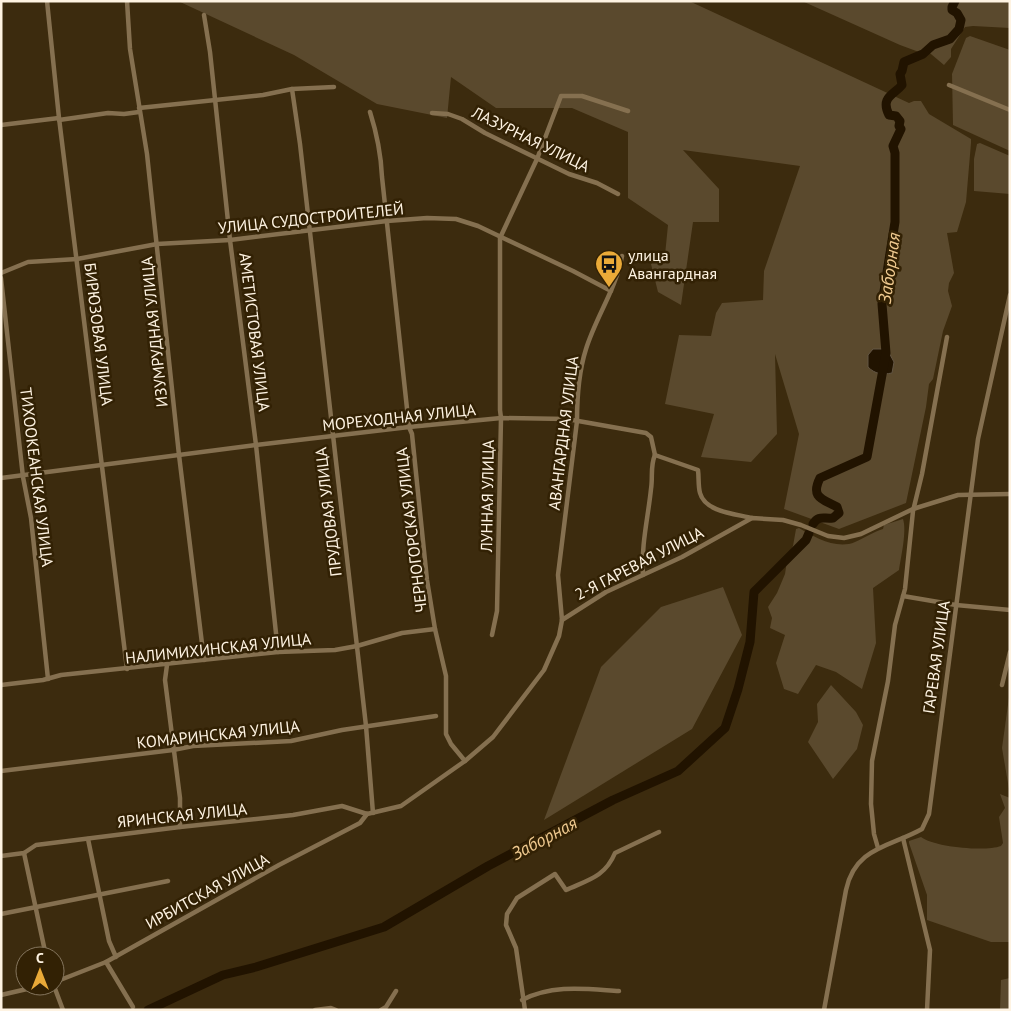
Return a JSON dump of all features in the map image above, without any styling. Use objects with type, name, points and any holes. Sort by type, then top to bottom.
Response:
[{"type":"street","name":"БИРЮЗОВАЯ УЛИЦА","points":[[47,1],[59,119],[127,669]]},
{"type":"street","name":"ИЗУМРУДНАЯ УЛИЦА","points":[[128,1],[130,49],[147,154],[179,455],[204,660]]},
{"type":"street","name":"АМЕТИСТОВАЯ УЛИЦА","points":[[204,15],[256,445],[278,652]]},
{"type":"street","points":[[949,85],[1010,110]]},
{"type":"street","points":[[1,125],[108,113],[124,114],[139,110],[263,95],[292,89],[334,86]]},
{"type":"street","name":"ПРУДОВАЯ УЛИЦА","points":[[292,89],[300,144],[366,726],[373,813]]},
{"type":"street","points":[[500,238],[537,158],[561,96],[582,96],[628,111]]},
{"type":"street","name":"ЧЕРНОГОРСКАЯ УЛИЦА","points":[[370,112],[379,143],[427,580],[446,676],[446,734],[465,761]]},
{"type":"street","name":"ЛАЗУРНАЯ УЛИЦА","points":[[432,113],[448,114],[462,119],[485,133],[568,174],[597,183],[618,194]]},
{"type":"street","name":"УЛИЦА СУДОСТРОИТЕЛЕЙ","points":[[1,273],[28,262],[76,259],[157,244],[230,240],[309,232],[387,221],[428,218],[456,219],[478,226],[611,291]]},
{"type":"street","name":"ЛУННАЯ УЛИЦА","points":[[492,635],[497,611],[501,418],[500,238]]},
{"type":"street","name":"АВАНГАРДНАЯ УЛИЦА","points":[[562,620],[558,575],[577,422],[577,402],[585,350],[611,291],[622,256]]},
{"type":"street","name":"ТИХООКЕАНСКАЯ УЛИЦА","points":[[1,278],[23,477],[31,518],[48,679]]},
{"type":"street","name":"ГАРЕВАЯ УЛИЦА","points":[[824,1010],[851,873],[865,856],[878,848],[922,829],[929,814],[980,429],[1010,295]]},
{"type":"street","points":[[878,848],[874,834],[871,804],[872,761],[888,682],[895,625],[905,589],[913,509],[922,474],[947,337]]},
{"type":"street","name":"МОРЕХОДНАЯ УЛИЦА","points":[[1,478],[23,477],[256,445],[501,418],[568,419],[646,433],[651,437],[655,455]]},
{"type":"street","points":[[643,575],[642,553],[651,489],[652,463],[655,455],[698,470],[700,494],[706,503],[719,510],[752,518],[784,520],[801,524],[828,536],[844,538],[861,534],[913,509],[958,495],[1010,494]]},
{"type":"street","name":"2-Я ГАРЕВАЯ УЛИЦА","points":[[367,814],[401,806],[465,761],[493,737],[544,670],[559,636],[562,620],[606,592],[682,556],[752,518]]},
{"type":"street","points":[[903,596],[956,605],[1010,610]]},
{"type":"street","name":"НАЛИМИХИНСКАЯ УЛИЦА","points":[[1,685],[48,679],[61,675],[278,652],[335,650],[357,646],[402,633],[435,628]]},
{"type":"street","points":[[1002,685],[1010,652]]},
{"type":"street","points":[[167,665],[165,680],[180,798],[180,827]]},
{"type":"street","name":"КОМАРИНСКАЯ УЛИЦА","points":[[1,771],[193,746],[291,741],[366,726],[436,716]]},
{"type":"street","name":"ЯРИНСКАЯ УЛИЦА","points":[[1,856],[24,853],[36,846],[180,827],[292,815],[342,806],[367,814]]},
{"type":"street","name":"ИРБИТСКАЯ УЛИЦА","points":[[65,978],[116,957],[279,865],[360,823],[367,814]]},
{"type":"street","points":[[524,1010],[516,948],[506,925],[507,914],[518,898],[555,874],[566,890],[601,874],[612,862],[615,853],[658,832]]},
{"type":"street","points":[[903,838],[930,950],[927,1010]]},
{"type":"street","points":[[88,839],[109,941],[116,957]]},
{"type":"street","points":[[24,853],[44,946]]},
{"type":"street","points":[[1,914],[168,881]]},
{"type":"street","points":[[106,962],[133,1007]]},
{"type":"street","points":[[522,1000],[534,994],[560,988],[619,991]]},
{"type":"street","points":[[381,1010],[386,1007],[396,991]]},
{"type":"street","points":[[1,995],[15,992]]},
{"type":"street","points":[[58,996],[63,1010]]},
{"type":"street","points":[[315,1010],[331,1008],[336,1010]]},
{"type":"shaded area","points":[[178,1],[689,1],[909,103],[921,101],[929,114],[971,139],[971,143],[966,202],[957,232],[947,233],[954,273],[949,283],[948,291],[952,306],[943,331],[933,379],[929,384],[906,503],[839,529],[784,509],[799,434],[775,354],[777,434],[751,462],[701,457],[714,414],[665,404],[679,335],[711,336],[716,313],[722,303],[763,300],[764,271],[800,166],[683,150],[719,189],[719,222],[693,222],[681,305],[658,292],[651,264],[665,255],[668,225],[628,198],[628,132],[572,108],[496,108],[451,77],[447,118],[377,104],[294,55]]},
{"type":"shaded area","points":[[802,1],[1010,1],[1010,28],[965,27],[951,49],[951,57],[944,65],[925,49],[919,52],[900,45]]},
{"type":"shaded area","points":[[970,36],[1010,50],[1010,151],[953,125],[952,74],[966,38]]},
{"type":"shaded area","points":[[980,143],[1010,156],[1010,194],[974,191],[974,159],[977,144]]},
{"type":"shaded area","points":[[873,349],[887,349],[894,362],[892,373],[879,373],[868,367],[868,355]]},
{"type":"shaded area","points":[[903,519],[904,537],[899,570],[873,588],[876,643],[862,689],[836,672],[816,665],[798,694],[784,689],[776,663],[785,635],[770,628],[772,618],[768,607],[777,593],[785,574],[788,554],[793,546],[796,529],[799,528],[826,541],[848,544],[883,529],[884,525]]},
{"type":"shaded area","points":[[723,587],[742,635],[692,729],[544,820],[601,667],[661,607]]},
{"type":"shaded area","points":[[831,685],[856,712],[863,725],[857,749],[833,779],[808,742],[818,722],[817,704]]},
{"type":"shaded area","points":[[1010,690],[1010,795],[1002,748]]},
{"type":"shaded area","points":[[1000,794],[1010,798],[1010,942],[991,942],[927,920],[927,895],[909,843],[909,841],[921,837],[928,841],[960,848],[984,849],[1001,846],[1003,843],[999,817],[1005,808]]},
{"type":"shaded area","points":[[1010,978],[1010,1010],[1000,1010],[1001,980]]},
{"type":"waterway","name":"Заборная","points":[[813,524],[819,518],[833,518],[839,513],[837,507],[823,500],[817,494],[816,490],[820,478],[867,457],[886,353],[882,304],[895,222],[895,153],[893,146],[901,129],[899,126],[900,121],[896,116],[889,115],[886,104],[887,100],[902,85],[900,74],[904,62],[923,54],[933,45],[950,39],[959,29],[961,20],[957,13],[952,10],[955,1]]},
{"type":"waterway","name":"Заборная","points":[[148,1010],[223,975],[256,967],[384,927],[488,866],[613,800],[678,771],[725,728],[738,689],[750,642],[754,592],[806,540],[809,533]]},
{"type":"place","name":"улица Авангардная","points":[[609,288]]}]
